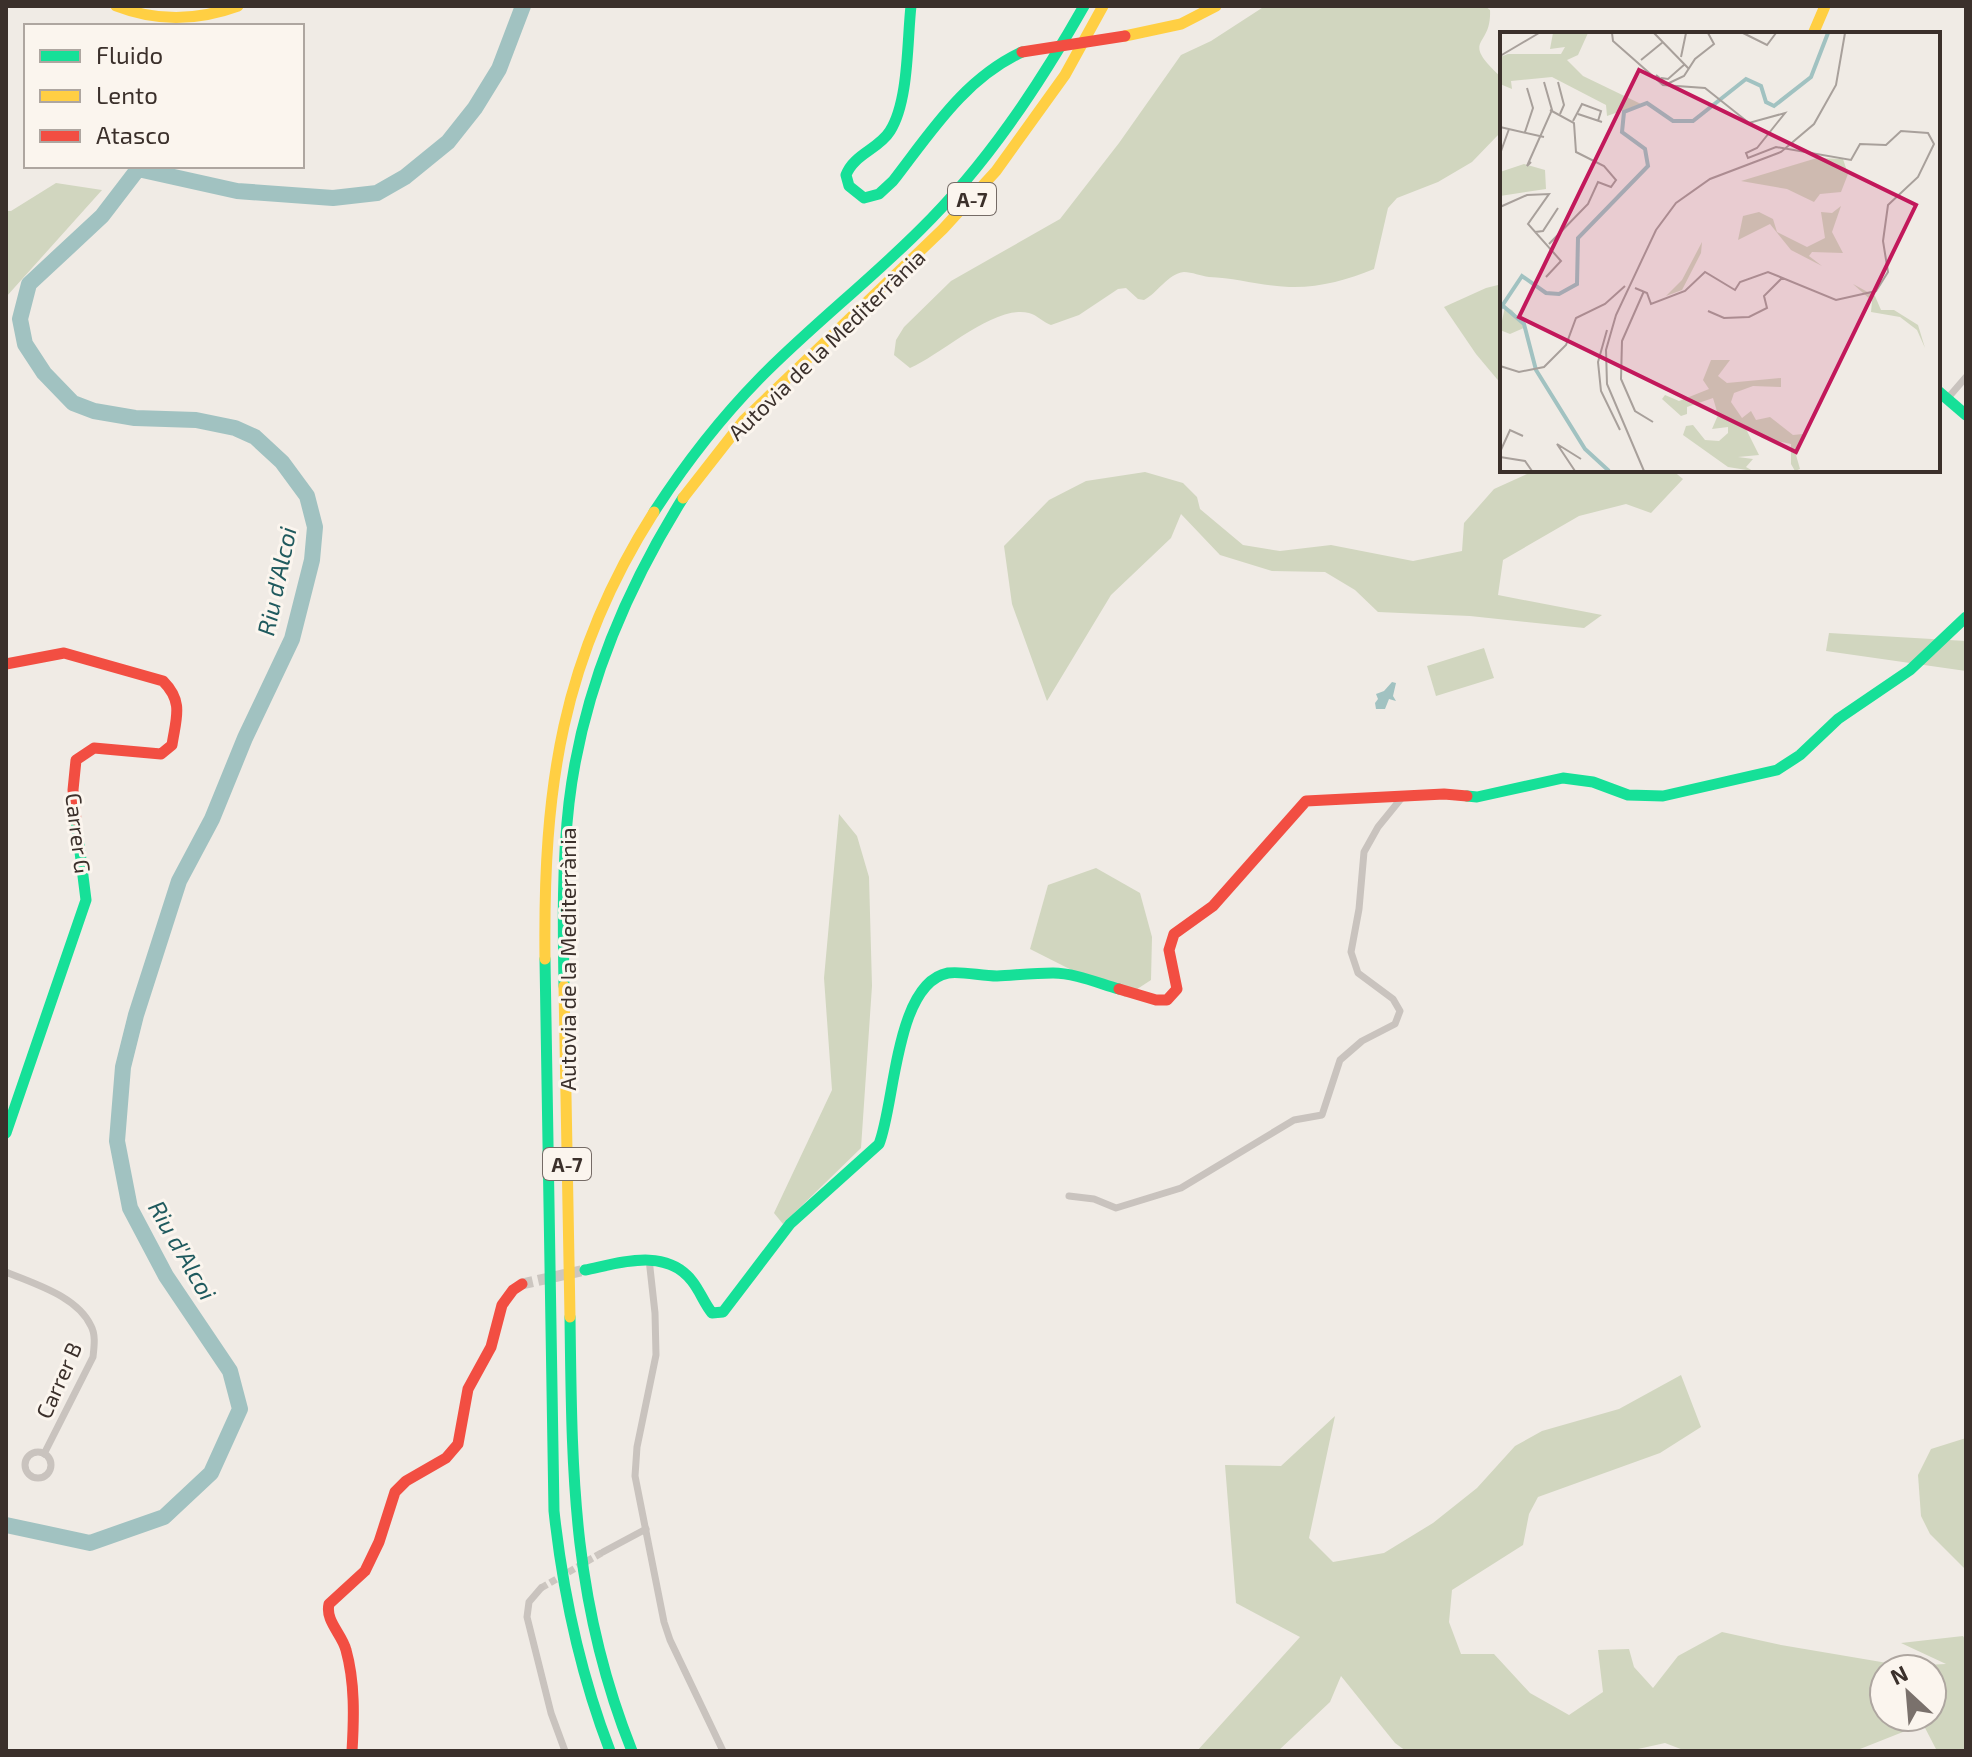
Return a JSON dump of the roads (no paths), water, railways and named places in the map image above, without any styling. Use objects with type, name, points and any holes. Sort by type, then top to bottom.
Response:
[{"type":"main road","points":[[116,6],[144,16],[174,19],[211,15],[238,6]]},
{"type":"main road","points":[[911,6],[896,119],[885,139],[854,162],[846,177],[851,190],[864,198],[879,194],[893,181],[983,73],[1004,59],[1022,52],[1181,24],[1216,6]]},
{"type":"main road","name":"Autovia de la Mediterrània","points":[[610,1751],[572,1636],[560,1565],[553,1494],[544,894],[550,798],[567,710],[582,659],[621,572],[662,499],[698,448],[741,398],[921,229],[971,174],[1045,75],[1084,6]]},
{"type":"main road","name":"Autovia de la Mediterrània","points":[[632,1751],[606,1684],[588,1616],[573,1495],[563,896],[569,801],[577,753],[601,664],[635,581],[659,535],[695,480],[742,422],[916,257],[993,175],[1047,102],[1103,6]]},
{"type":"main road","points":[[1814,32],[1825,6]]},
{"type":"main road","points":[[1942,395],[1966,415]]},
{"type":"main road","points":[[585,1270],[649,1259],[666,1261],[690,1277],[709,1310],[716,1314],[723,1312],[790,1224],[879,1144],[884,1135],[896,1057],[907,1020],[921,992],[935,979],[949,973],[994,976],[1056,973],[1156,1000],[1167,1000],[1177,989],[1169,950],[1174,934],[1213,906],[1281,832],[1301,805],[1315,800],[1404,795],[1477,797],[1563,778],[1593,782],[1628,795],[1663,796],[1777,770],[1800,755],[1838,719],[1910,670],[1966,617]]},
{"type":"main road","name":"Carrer G","points":[[6,664],[57,653],[87,659],[163,681],[174,692],[178,709],[172,745],[161,754],[94,748],[76,760],[72,786],[84,862],[86,900],[6,1133]]},
{"type":"main road","points":[[352,1751],[354,1708],[345,1647],[328,1613],[328,1605],[363,1575],[380,1539],[396,1491],[405,1482],[447,1458],[458,1443],[467,1392],[490,1350],[499,1311],[512,1291],[522,1284]]},
{"type":"street","points":[[1942,395],[1966,377]]},
{"type":"street","points":[[1069,1196],[1094,1199],[1116,1208],[1181,1188],[1294,1120],[1322,1115],[1340,1060],[1362,1041],[1395,1024],[1400,1011],[1393,999],[1358,973],[1351,952],[1364,852],[1378,827],[1404,795]]},
{"type":"street","points":[[649,1259],[656,1355],[635,1458],[635,1476],[660,1607],[670,1640],[723,1751]]},
{"type":"street","name":"Carrer B","points":[[6,1272],[59,1295],[85,1316],[95,1340],[93,1357],[44,1454]]},
{"type":"street","points":[[603,1552],[646,1529]]},
{"type":"street","points":[[541,1588],[529,1602],[527,1617],[551,1713],[565,1751]]},
{"type":"water","points":[[1392,682],[1396,683],[1393,696],[1396,701],[1389,699],[1385,709],[1376,709],[1376,694]]},
{"type":"waterway","name":"Riu d'Alcoi","points":[[6,1525],[90,1543],[164,1517],[211,1473],[240,1409],[230,1371],[166,1276],[130,1208],[117,1141],[123,1067],[136,1015],[179,881],[212,819],[245,738],[292,639],[312,560],[315,527],[307,496],[282,462],[255,437],[235,428],[196,420],[135,418],[94,411],[73,403],[44,373],[25,344],[20,319],[29,284],[102,216],[138,169],[237,191],[333,198],[377,193],[405,177],[448,142],[475,108],[499,69],[523,6]]},
{"type":"tunnel","points":[[522,1284],[585,1270]]},
{"type":"tunnel","points":[[541,1588],[603,1552]]}]
